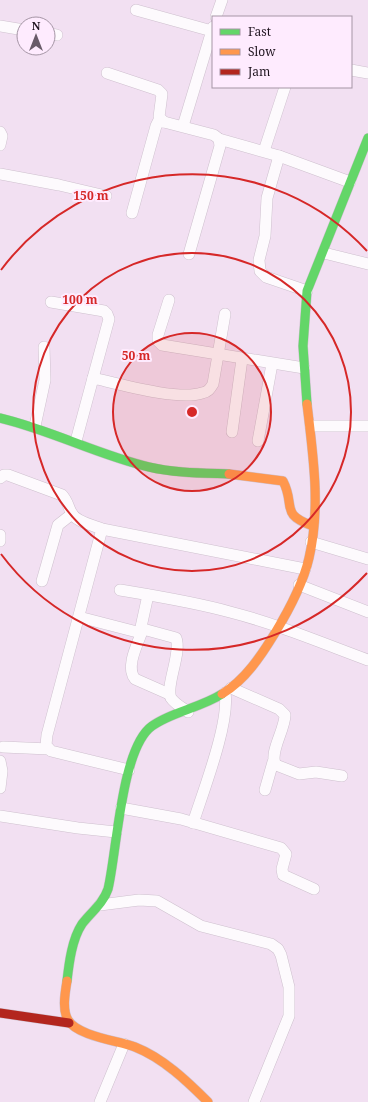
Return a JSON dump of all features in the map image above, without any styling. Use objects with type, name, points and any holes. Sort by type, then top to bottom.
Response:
[{"type":"street","points":[[216,16],[222,0]]},
{"type":"street","points":[[136,10],[212,29],[183,126]]},
{"type":"street","points":[[0,26],[16,29]]},
{"type":"street","points":[[352,70],[368,73]]},
{"type":"street","points":[[107,73],[158,90],[163,97],[159,117],[164,122]]},
{"type":"street","points":[[264,151],[285,88]]},
{"type":"street","points":[[132,213],[158,122],[183,126],[214,135],[219,139],[264,151],[350,182]]},
{"type":"street","points":[[0,132],[2,136],[0,145]]},
{"type":"street","points":[[69,1023],[65,1014],[65,1002],[74,943],[80,928],[87,917],[100,905],[108,889],[121,808],[129,770],[138,745],[145,732],[157,723],[188,712],[228,690],[253,666],[278,626],[300,585],[314,526],[315,488],[311,426],[304,368],[303,332],[307,291],[324,253],[368,138]]},
{"type":"street","points":[[189,254],[220,146],[219,139]]},
{"type":"street","points":[[279,156],[267,198],[265,236],[259,260],[260,271],[266,277],[307,291]]},
{"type":"street","points":[[0,174],[59,184],[106,196]]},
{"type":"street","points":[[324,253],[368,264]]},
{"type":"street","points":[[169,300],[158,335],[158,341],[162,345],[304,368]]},
{"type":"street","points":[[52,302],[104,311],[109,319],[76,441]]},
{"type":"street","points":[[93,378],[156,392],[201,394],[210,390],[213,384],[225,314]]},
{"type":"street","points":[[35,426],[45,380],[44,347]]},
{"type":"street","points":[[232,432],[242,359]]},
{"type":"street","points":[[258,441],[272,364]]},
{"type":"street","points":[[0,418],[35,426],[110,455],[151,467],[283,481],[287,487],[294,518],[314,526]]},
{"type":"street","points":[[311,426],[368,426]]},
{"type":"street","points":[[0,478],[4,475],[8,475],[62,495],[66,500],[72,514],[82,521],[102,529],[305,569]]},
{"type":"street","points":[[42,581],[58,525],[72,514]]},
{"type":"street","points":[[49,749],[46,745],[47,735],[102,529]]},
{"type":"street","points":[[0,535],[0,541]]},
{"type":"street","points":[[311,542],[368,559]]},
{"type":"street","points":[[300,585],[368,612]]},
{"type":"street","points":[[120,590],[230,612],[278,626],[368,660]]},
{"type":"street","points":[[148,595],[141,623],[142,631],[132,664],[132,675],[135,679],[169,694],[174,701],[188,712]]},
{"type":"street","points":[[79,616],[176,638],[177,650],[169,694]]},
{"type":"street","points":[[228,690],[279,710],[285,715],[285,723],[273,757],[265,790]]},
{"type":"street","points":[[193,823],[223,722],[228,690]]},
{"type":"street","points":[[4,747],[49,749],[51,751],[129,770]]},
{"type":"street","points":[[0,762],[2,772],[0,788]]},
{"type":"street","points":[[273,762],[276,765],[299,774],[316,772],[342,776]]},
{"type":"street","points":[[121,808],[193,823],[284,850],[286,854],[282,869],[283,875],[314,889]]},
{"type":"street","points":[[0,816],[78,828],[116,832]]},
{"type":"street","points":[[100,905],[140,900],[157,901],[200,926],[271,944],[278,949],[282,955],[289,987],[288,1016],[254,1102]]},
{"type":"street","points":[[0,1013],[69,1023],[79,1030],[137,1048],[152,1056],[194,1088],[208,1102]]},
{"type":"street","points":[[100,1102],[124,1044]]},
{"type":"traffic: fast","points":[[307,404],[303,346],[307,291],[368,138]]},
{"type":"traffic: fast","points":[[0,418],[38,429],[111,456],[149,467],[179,472],[229,474]]},
{"type":"traffic: fast","points":[[67,981],[72,951],[79,930],[82,924],[100,904],[108,889],[127,777],[133,756],[142,738],[152,726],[160,721],[222,694]]},
{"type":"traffic: slow","points":[[222,694],[245,675],[264,650],[290,606],[299,587],[309,558],[315,520],[315,481],[307,404]]},
{"type":"traffic: slow","points":[[229,474],[283,481],[287,490],[292,513],[302,522],[313,526]]},
{"type":"traffic: slow","points":[[67,981],[64,1001],[65,1011],[68,1020],[73,1026],[89,1034],[135,1047],[155,1057],[183,1078],[208,1102]]},
{"type":"traffic: jam","points":[[0,1013],[69,1023]]}]
